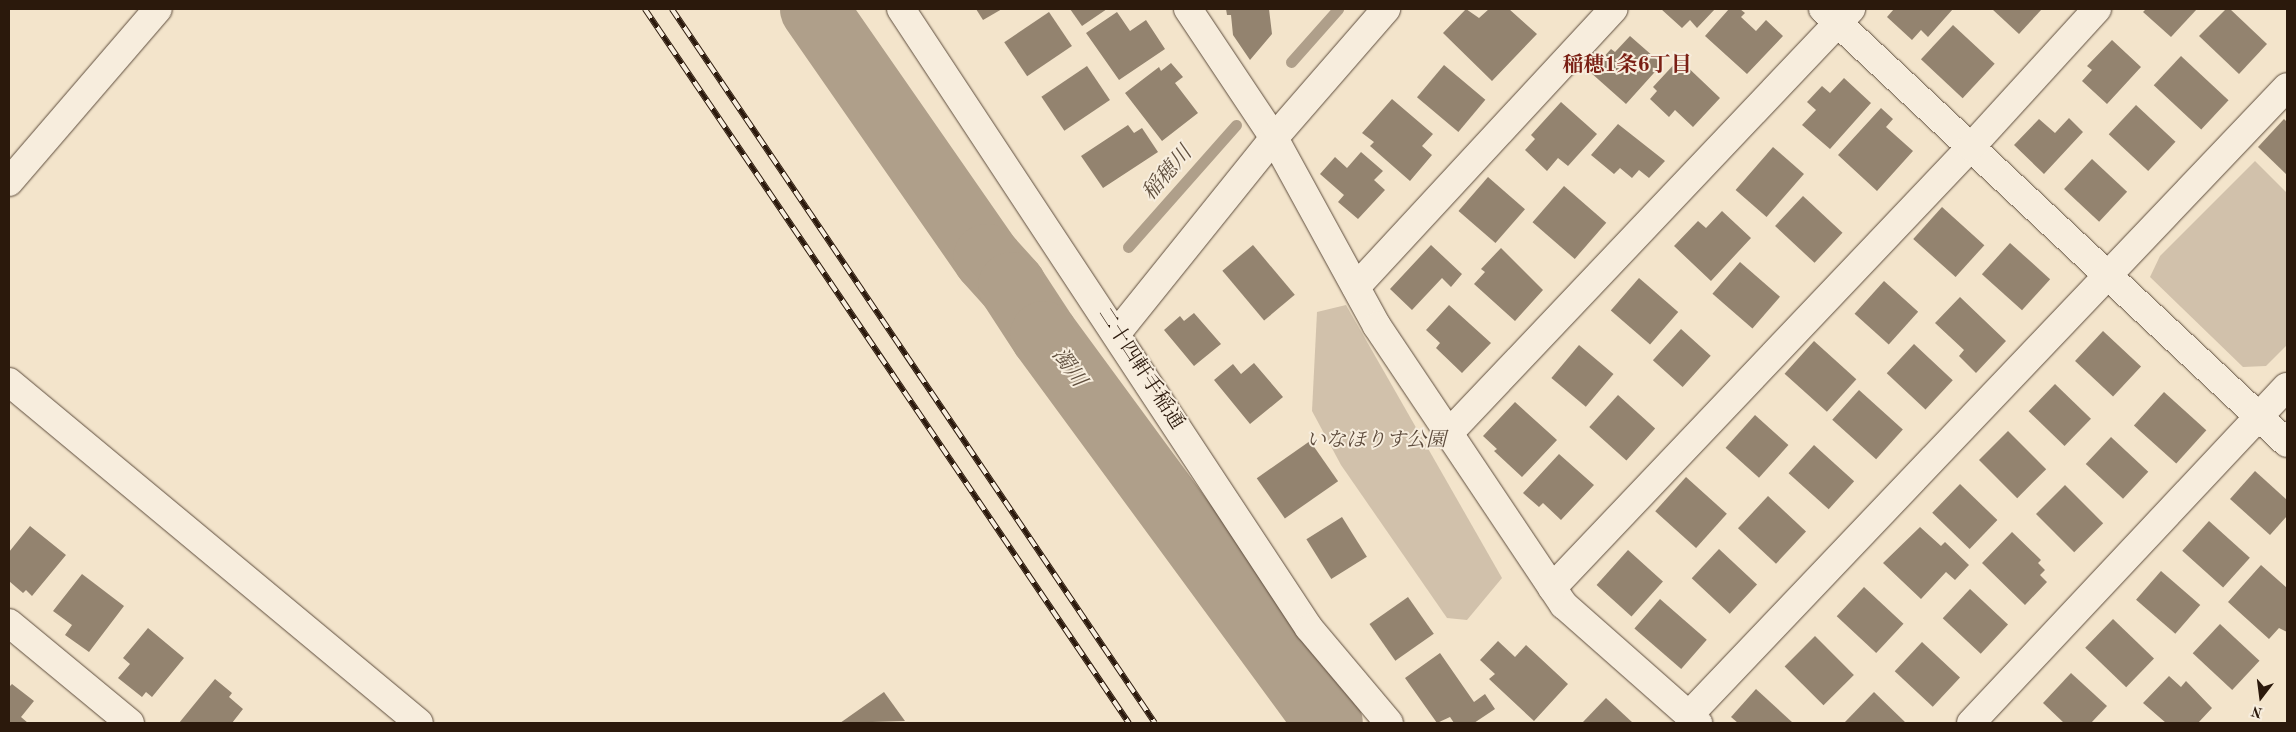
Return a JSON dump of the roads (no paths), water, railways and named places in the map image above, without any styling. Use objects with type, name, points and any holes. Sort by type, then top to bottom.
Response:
[{"type":"street","points":[[9,182],[158,9]]},
{"type":"street","name":"二十四軒手稲通","points":[[901,9],[1309,628],[1389,723]]},
{"type":"street","points":[[1188,9],[1274,138],[1356,287],[1448,434],[1564,605],[1694,719],[2287,86]]},
{"type":"street","points":[[1117,334],[1274,138],[1386,9]]},
{"type":"street","points":[[1356,287],[1613,9]]},
{"type":"street","points":[[1552,588],[1971,147],[2097,9]]},
{"type":"street","points":[[1448,434],[1837,13],[1971,147],[2287,443]]},
{"type":"street","points":[[9,382],[419,723]]},
{"type":"street","points":[[1972,723],[2287,387]]},
{"type":"street","points":[[9,623],[130,723]]},
{"type":"waterway","name":"濁川","points":[[814,9],[987,258],[1012,286],[1044,335],[1329,723]]},
{"type":"waterway","name":"稲穂川","points":[[1291,62],[1338,9]]},
{"type":"waterway","name":"稲穂川","points":[[1128,247],[1236,125]]},
{"type":"waterway","name":"稲穂川","points":[[1044,335],[1060,319]]},
{"type":"railway","points":[[645,9],[1129,723]]},
{"type":"railway","points":[[672,9],[1155,723]]},
{"type":"district","name":"稲穂1条6丁目","points":[[1627,66]]},
{"type":"park label","name":"いなほりす公園","points":[[1376,441]]}]
